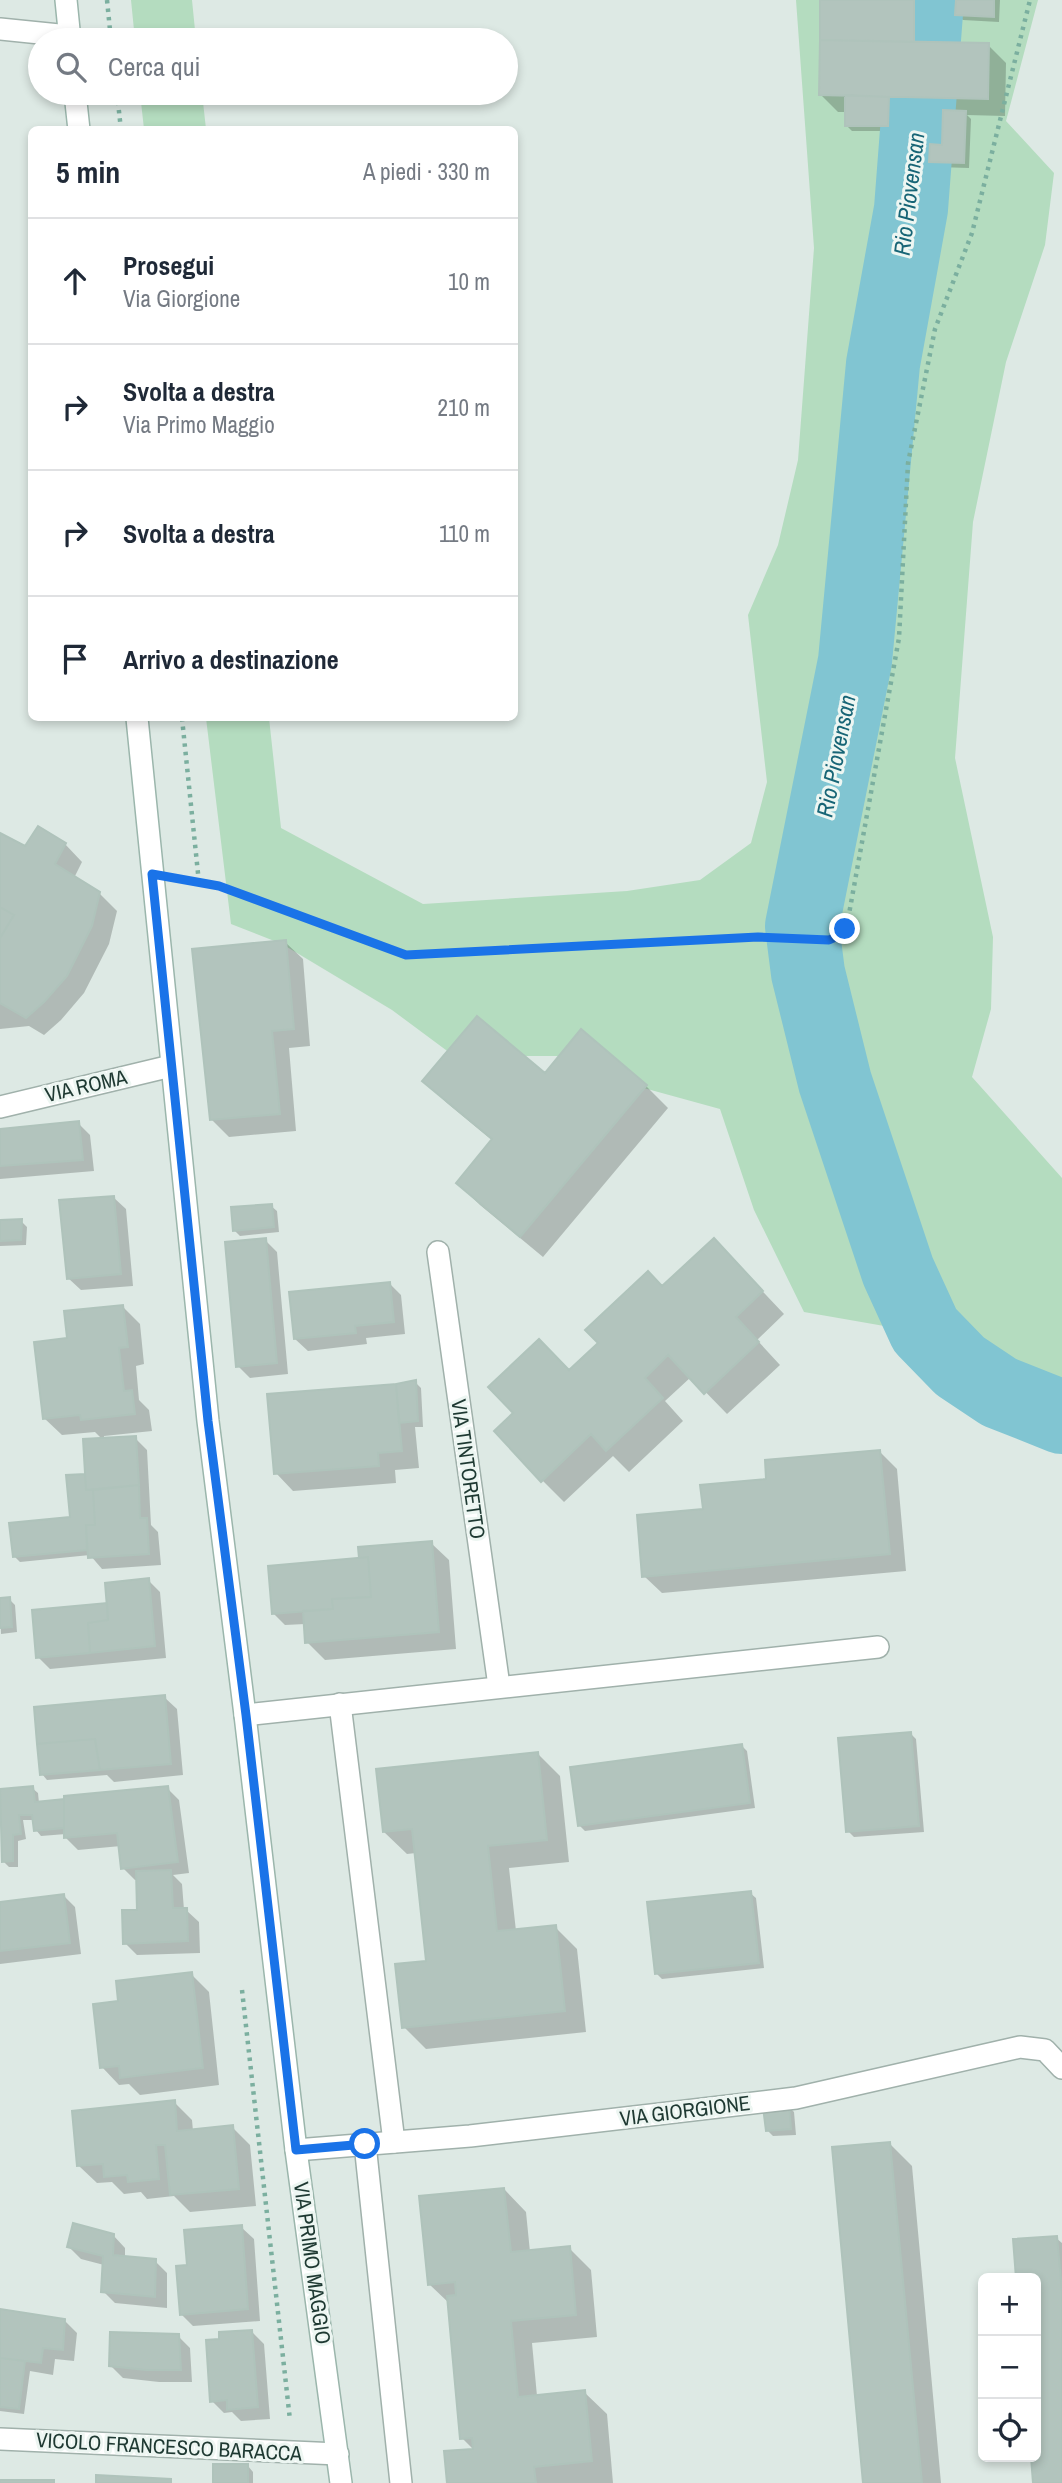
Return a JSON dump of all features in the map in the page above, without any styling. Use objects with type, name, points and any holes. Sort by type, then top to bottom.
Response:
[{"type":"street","points":[[66,0],[68,28]]},
{"type":"street","points":[[0,29],[28,33]]},
{"type":"street","points":[[76,105],[79,126]]},
{"type":"street","name":"VIA PRIMO MAGGIO","points":[[137,721],[208,1421],[246,1715],[296,2150],[341,2483]]},
{"type":"street","name":"VIA ROMA","points":[[0,1107],[171,1066]]},
{"type":"street","name":"VIA TINTORETTO","points":[[438,1252],[499,1686]]},
{"type":"street","points":[[246,1715],[878,1647]]},
{"type":"street","points":[[340,1704],[394,2143]]},
{"type":"street","name":"VIA GIORGIONE","points":[[296,2150],[470,2136],[796,2098],[1020,2047],[1045,2050],[1062,2068]]},
{"type":"street","points":[[365,2144],[401,2483]]},
{"type":"street","name":"VICOLO FRANCESCO BARACCA","points":[[0,2440],[338,2454]]},
{"type":"path","points":[[107,0],[110,28]]},
{"type":"path","points":[[152,874],[219,886],[406,955],[758,937],[829,940],[838,936],[845,929],[849,914],[897,651],[908,463],[935,329],[972,233],[1030,0]]},
{"type":"path","points":[[118,105],[121,126]]},
{"type":"path","points":[[182,721],[199,883]]},
{"type":"green space","points":[[131,0],[192,0],[195,28],[134,28]]},
{"type":"green space","points":[[796,0],[1038,0],[1006,121],[1054,173],[1045,245],[1006,362],[973,522],[955,758],[993,937],[991,1009],[972,1077],[1062,1178],[1062,1447],[998,1422],[938,1388],[903,1353],[890,1327],[804,1312],[754,1210],[720,1109],[640,1087],[560,1056],[454,1056],[392,1010],[282,944],[231,924],[206,721],[269,721],[281,828],[423,904],[627,891],[700,880],[751,843],[767,782],[748,615],[778,545],[798,460],[814,248]]},
{"type":"green space","points":[[141,105],[203,105],[206,126],[144,126]]},
{"type":"building","points":[[820,0],[914,0],[914,42],[820,40]]},
{"type":"building","points":[[956,0],[994,0],[994,17],[955,15]]},
{"type":"building","points":[[820,40],[989,43],[988,99],[819,95]]},
{"type":"building","points":[[845,95],[889,97],[888,126],[845,126]]},
{"type":"building","points":[[943,110],[966,111],[964,163],[929,162],[930,144],[942,145]]},
{"type":"building","points":[[38,826],[66,843],[55,864],[100,892],[92,926],[67,976],[26,1018],[0,1003],[0,938],[14,915],[0,907],[0,833],[25,846]]},
{"type":"building","points":[[0,907],[14,915],[0,938]]},
{"type":"building","points":[[286,940],[294,1029],[272,1031],[280,1114],[210,1120],[192,949]]},
{"type":"building","points":[[477,1016],[545,1073],[581,1029],[647,1085],[520,1237],[456,1183],[492,1139],[422,1081]]},
{"type":"building","points":[[79,1121],[83,1160],[0,1166],[0,1129]]},
{"type":"building","points":[[114,1196],[121,1274],[67,1279],[59,1200]]},
{"type":"building","points":[[272,1204],[274,1227],[233,1231],[231,1207]]},
{"type":"building","points":[[22,1219],[21,1240],[0,1241],[0,1220]]},
{"type":"building","points":[[266,1238],[277,1363],[236,1367],[225,1242]]},
{"type":"building","points":[[714,1238],[763,1291],[736,1317],[759,1342],[704,1394],[668,1355],[645,1378],[663,1398],[606,1451],[591,1434],[541,1482],[494,1431],[513,1413],[488,1387],[539,1339],[569,1370],[598,1343],[585,1330],[648,1271],[662,1286]]},
{"type":"building","points":[[390,1282],[394,1322],[355,1326],[356,1333],[294,1339],[289,1292]]},
{"type":"building","points":[[123,1305],[128,1347],[119,1348],[124,1391],[132,1390],[135,1414],[81,1420],[80,1415],[43,1419],[34,1342],[67,1338],[64,1311]]},
{"type":"building","points":[[416,1380],[418,1421],[399,1423],[396,1384]]},
{"type":"building","points":[[396,1384],[402,1451],[378,1453],[379,1466],[274,1474],[267,1394]]},
{"type":"building","points":[[136,1436],[139,1485],[86,1490],[83,1439]]},
{"type":"building","points":[[880,1450],[890,1554],[642,1577],[637,1515],[703,1509],[700,1485],[766,1479],[765,1460]]},
{"type":"building","points":[[85,1474],[86,1490],[93,1490],[95,1525],[86,1525],[87,1550],[13,1557],[9,1523],[70,1517],[66,1475]]},
{"type":"building","points":[[139,1485],[140,1518],[147,1518],[149,1554],[88,1558],[86,1525],[95,1525],[93,1490]]},
{"type":"building","points":[[432,1541],[439,1632],[305,1643],[303,1611],[333,1609],[332,1599],[371,1597],[368,1557],[359,1558],[358,1547]]},
{"type":"building","points":[[368,1557],[371,1597],[332,1599],[333,1609],[272,1614],[268,1566]]},
{"type":"building","points":[[149,1578],[155,1646],[90,1653],[88,1623],[108,1620],[105,1583]]},
{"type":"building","points":[[10,1597],[12,1627],[0,1628],[0,1598]]},
{"type":"building","points":[[107,1603],[108,1620],[88,1623],[90,1653],[36,1658],[32,1610]]},
{"type":"building","points":[[165,1695],[171,1764],[100,1770],[95,1739],[37,1744],[34,1707]]},
{"type":"building","points":[[911,1732],[919,1826],[846,1832],[838,1738]]},
{"type":"building","points":[[95,1739],[100,1770],[40,1775],[37,1744]]},
{"type":"building","points":[[742,1744],[750,1803],[578,1826],[570,1767]]},
{"type":"building","points":[[538,1752],[547,1840],[488,1846],[497,1931],[556,1925],[565,2011],[402,2028],[395,1964],[426,1961],[412,1829],[383,1832],[376,1769]]},
{"type":"building","points":[[33,1786],[35,1802],[64,1799],[64,1828],[34,1831],[32,1815],[19,1815],[21,1834],[13,1835],[13,1861],[2,1862],[0,1789]]},
{"type":"building","points":[[168,1786],[178,1862],[121,1869],[117,1833],[64,1838],[64,1796]]},
{"type":"building","points":[[171,1870],[173,1908],[187,1908],[188,1941],[123,1944],[122,1910],[137,1910],[136,1871]]},
{"type":"building","points":[[751,1891],[759,1963],[655,1974],[647,1902]]},
{"type":"building","points":[[64,1894],[70,1943],[0,1951],[0,1902]]},
{"type":"building","points":[[192,1972],[203,2068],[120,2078],[119,2066],[100,2068],[93,2004],[118,2001],[116,1981]]},
{"type":"building","points":[[175,2100],[177,2131],[233,2125],[239,2189],[170,2195],[165,2145],[156,2145],[159,2179],[128,2182],[127,2175],[104,2177],[103,2164],[77,2166],[72,2111]]},
{"type":"building","points":[[789,2105],[791,2129],[766,2131],[763,2107]]},
{"type":"building","points":[[890,2142],[922,2483],[863,2483],[832,2147]]},
{"type":"building","points":[[504,2188],[511,2252],[570,2246],[576,2315],[511,2321],[518,2397],[585,2390],[592,2461],[534,2467],[536,2483],[447,2483],[444,2451],[473,2449],[472,2438],[460,2439],[447,2296],[456,2295],[455,2282],[428,2285],[419,2196]]},
{"type":"building","points":[[73,2223],[114,2234],[113,2255],[156,2259],[155,2297],[101,2292],[103,2256],[67,2247]]},
{"type":"building","points":[[242,2225],[248,2309],[180,2315],[176,2266],[187,2265],[184,2230]]},
{"type":"building","points":[[1057,2236],[1062,2292],[1062,2483],[1033,2483],[1031,2462],[1041,2462],[1041,2273],[1016,2273],[1013,2239]]},
{"type":"building","points":[[0,2309],[65,2319],[63,2350],[43,2348],[41,2363],[0,2358]]},
{"type":"building","points":[[252,2330],[258,2407],[227,2410],[227,2400],[210,2402],[206,2340],[219,2339],[219,2332]]},
{"type":"building","points":[[110,2332],[179,2334],[181,2370],[109,2366]]},
{"type":"building","points":[[0,2358],[25,2361],[19,2409],[0,2407]]},
{"type":"building","points":[[213,2464],[248,2464],[248,2483],[213,2483]]},
{"type":"building","points":[[96,2475],[171,2479],[171,2483],[96,2483]]},
{"type":"building","points":[[0,2480],[54,2480],[54,2483],[0,2483]]},
{"type":"waterway","name":"Rio Piovensan","points":[[927,0],[911,209],[883,364],[855,661],[802,926],[808,973],[835,1082],[898,1271],[925,1330],[960,1366],[999,1392],[1062,1417]]},
{"type":"route","points":[[365,2144],[296,2150],[246,1715],[208,1421],[152,874],[219,886],[406,955],[758,937],[829,940],[845,929]]}]
